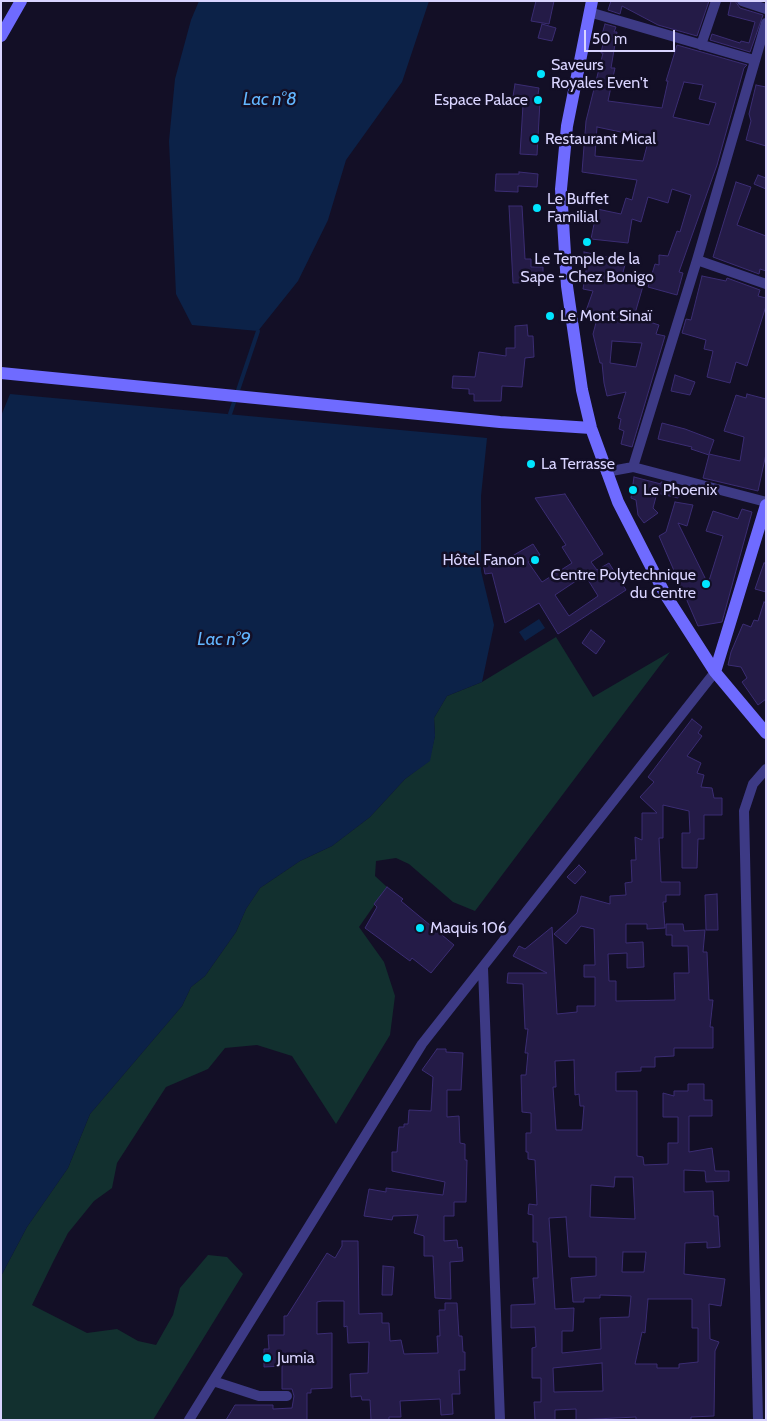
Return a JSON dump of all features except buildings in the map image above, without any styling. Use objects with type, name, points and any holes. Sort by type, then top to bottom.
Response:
[{"type":"street","points":[[1,36],[21,1]]},
{"type":"street","points":[[701,45],[716,1]]},
{"type":"street","points":[[742,1],[766,9]]},
{"type":"street","points":[[754,60],[701,45],[591,7],[567,126],[561,190],[567,286],[582,390],[591,428],[606,472],[636,540],[665,594],[715,672],[766,732]]},
{"type":"street","points":[[633,467],[697,260],[766,23]]},
{"type":"street","points":[[697,260],[766,284]]},
{"type":"street","points":[[1,374],[490,421],[591,428]]},
{"type":"street","points":[[189,1420],[422,1044],[715,672],[766,504],[633,467],[606,472]]},
{"type":"street","points":[[758,1420],[744,812],[754,784],[766,769]]},
{"type":"street","points":[[483,968],[500,1420]]},
{"type":"street","points":[[213,1381],[259,1396],[287,1396]]},
{"type":"green space","points":[[556,637],[593,697],[670,652],[475,911],[453,902],[409,864],[396,858],[376,861],[375,876],[387,887],[359,927],[384,962],[395,996],[390,1035],[336,1124],[292,1056],[257,1045],[225,1048],[208,1069],[166,1087],[117,1163],[112,1188],[94,1201],[68,1233],[54,1260],[32,1305],[87,1333],[117,1329],[138,1341],[156,1345],[173,1315],[180,1288],[208,1255],[227,1257],[243,1274],[153,1420],[1,1420],[1,1276],[27,1227],[68,1168],[90,1114],[182,1006],[191,987],[205,976],[236,932],[246,909],[260,888],[300,861],[332,846],[370,817],[405,779],[429,761],[435,736],[434,718],[447,696],[482,682]]},
{"type":"water","name":"Lac n°8","points":[[199,1],[429,1],[402,82],[346,160],[328,220],[298,281],[258,331],[192,325],[176,294],[169,141],[175,79],[191,20]]},
{"type":"water","name":"Lac n°9","points":[[10,394],[487,438],[481,496],[481,571],[494,625],[482,682],[447,696],[434,718],[435,736],[430,761],[405,779],[370,817],[332,846],[300,861],[260,888],[246,909],[236,932],[205,976],[191,987],[182,1006],[90,1114],[68,1168],[27,1227],[1,1276],[1,416]]},
{"type":"water","points":[[539,619],[545,628],[525,641],[519,632]]},
{"type":"waterway","points":[[230,414],[258,331]]},
{"type":"place","name":"Saveurs Royales Even't","points":[[541,74]]},
{"type":"place","name":"Espace Palace","points":[[538,100]]},
{"type":"place","name":"Restaurant Mical","points":[[535,139]]},
{"type":"place","name":"Le Buffet Familial","points":[[537,208]]},
{"type":"place","name":"Le Temple de la Sape - Chez Bonigo","points":[[587,242]]},
{"type":"place","name":"Le Mont Sinaï","points":[[550,316]]},
{"type":"place","name":"La Terrasse","points":[[531,464]]},
{"type":"place","name":"Le Phoenix","points":[[633,490]]},
{"type":"place","name":"Hôtel Fanon","points":[[535,560]]},
{"type":"place","name":"Centre Polytechnique du Centre","points":[[706,584]]},
{"type":"place","name":"Maquis 106","points":[[420,928]]},
{"type":"place","name":"Jumia","points":[[267,1358]]}]
